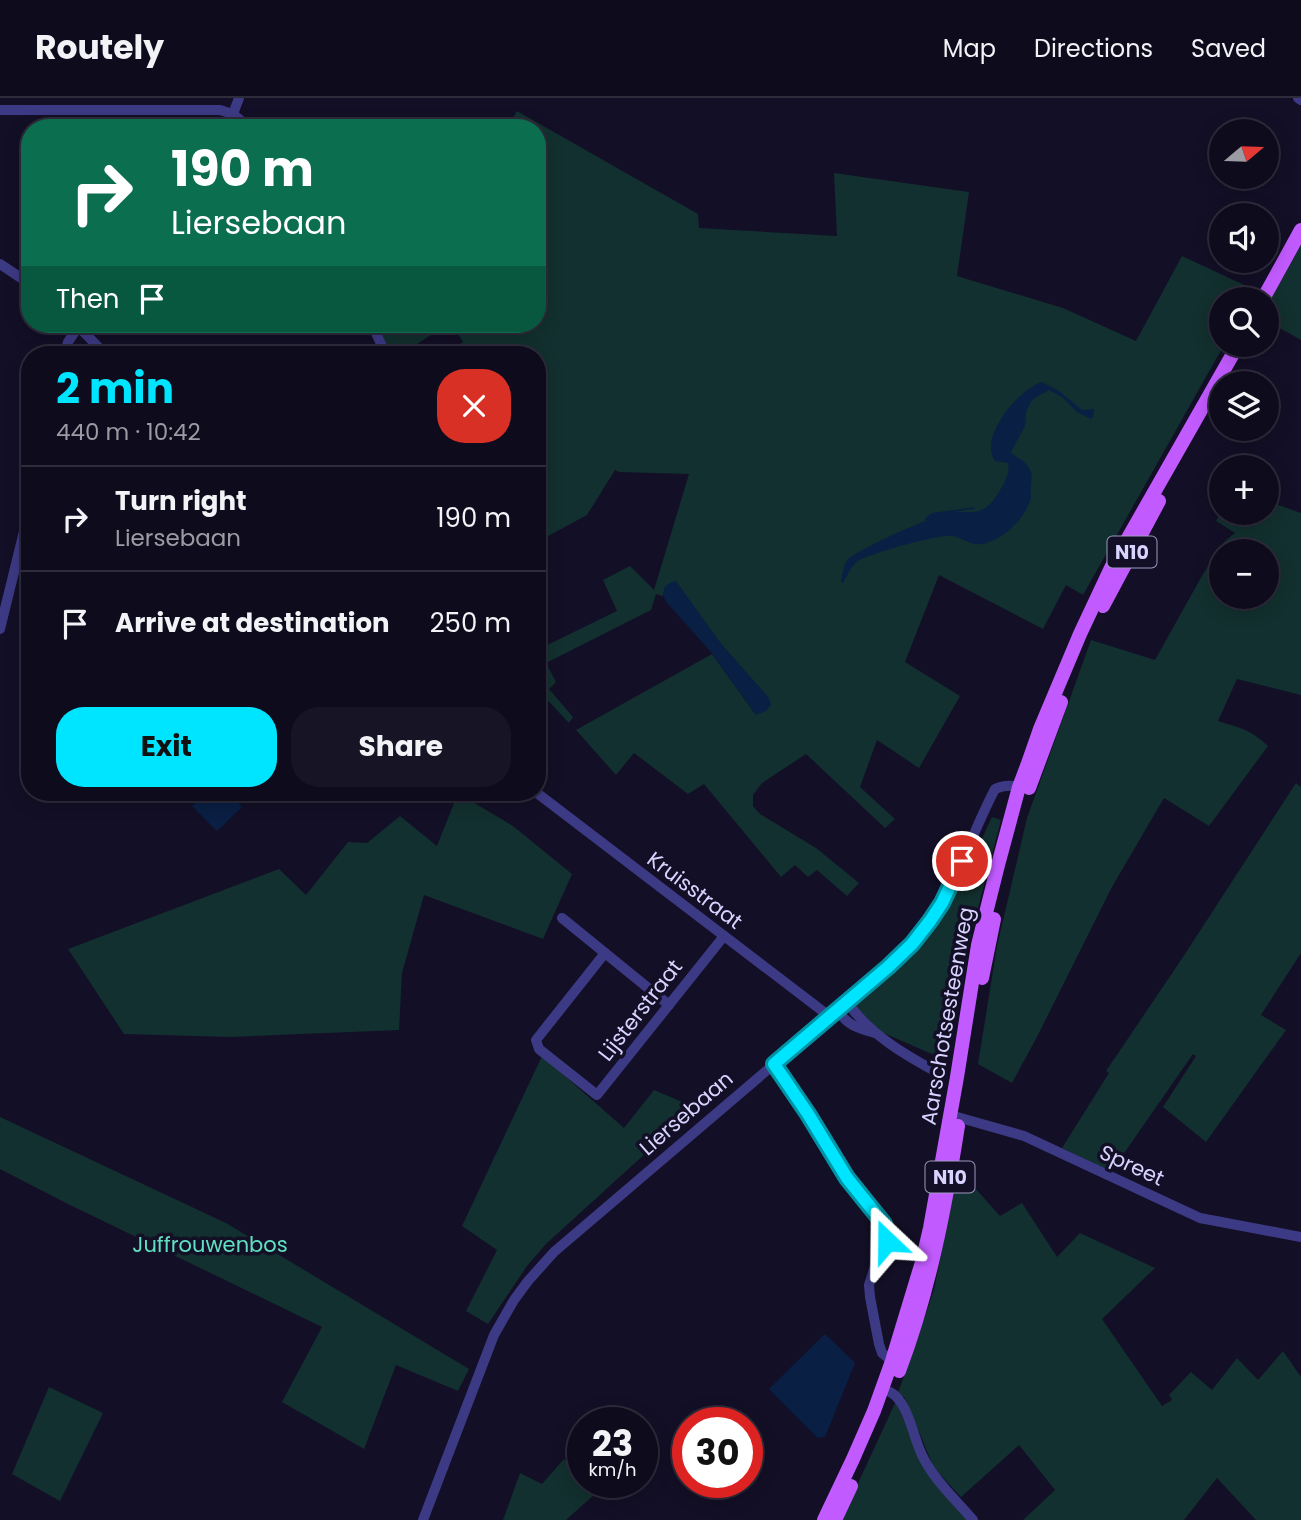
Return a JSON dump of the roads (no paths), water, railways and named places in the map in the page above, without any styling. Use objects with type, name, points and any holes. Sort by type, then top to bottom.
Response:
[{"type":"main road","points":[[1270,287],[1301,230]]},
{"type":"main road","points":[[1278,287],[1301,246]]},
{"type":"main road","name":"Aarschotsesteenweg","points":[[824,1520],[858,1447],[892,1361],[913,1294],[955,1116],[1024,788],[1080,634],[1111,568],[1231,357]]},
{"type":"main road","name":"Aarschotsesteenweg","points":[[1048,721],[1099,614],[1209,410]]},
{"type":"main road","name":"Aarschotsesteenweg","points":[[835,1520],[864,1457],[906,1352],[922,1302],[947,1196],[955,1116]]},
{"type":"street","points":[[233,114],[239,98]]},
{"type":"street","points":[[0,110],[220,110],[239,119]]},
{"type":"street","points":[[0,264],[21,278]]},
{"type":"street","points":[[85,333],[97,346]]},
{"type":"street","points":[[0,629],[21,544]]},
{"type":"street","name":"Liersebaan","points":[[423,1520],[485,1354],[504,1315],[528,1282],[554,1252],[912,944],[942,903],[995,789],[1009,785],[1024,788]]},
{"type":"street","name":"Kruisstraat","points":[[546,800],[724,936],[838,1009]]},
{"type":"street","points":[[562,918],[669,1005]]},
{"type":"street","name":"Lijsterstraat","points":[[605,954],[536,1040],[538,1049],[597,1095],[724,936]]},
{"type":"street","points":[[838,1009],[910,1058],[942,1075]]},
{"type":"street","points":[[774,1064],[847,1178],[884,1224],[887,1241],[871,1277],[869,1290],[879,1344],[882,1353],[892,1361]]},
{"type":"street","name":"Spreet","points":[[955,1116],[1024,1136],[1189,1213],[1301,1237]]},
{"type":"street","points":[[890,1392],[900,1399],[931,1470],[973,1520]]},
{"type":"water","points":[[1042,382],[1059,391],[1082,410],[1094,409],[1093,417],[1091,419],[1077,412],[1062,397],[1049,390],[1031,402],[1026,412],[1025,426],[1011,452],[1027,464],[1031,472],[1031,497],[1025,512],[1006,533],[983,544],[945,536],[876,554],[858,561],[843,583],[841,582],[847,561],[851,557],[925,521],[932,513],[975,507],[954,512],[976,512],[987,507],[1001,489],[1009,468],[1008,463],[995,461],[991,451],[996,427],[1023,394]]},
{"type":"water","points":[[676,581],[722,645],[769,698],[771,705],[766,711],[756,715],[711,652],[667,603],[663,596],[665,588]]},
{"type":"water","points":[[197,801],[236,801],[242,807],[217,831],[192,806]]},
{"type":"water","points":[[825,1334],[855,1363],[825,1437],[818,1438],[769,1389]]},
{"type":"park label","name":"Juffrouwenbos","points":[[210,1244]]}]
